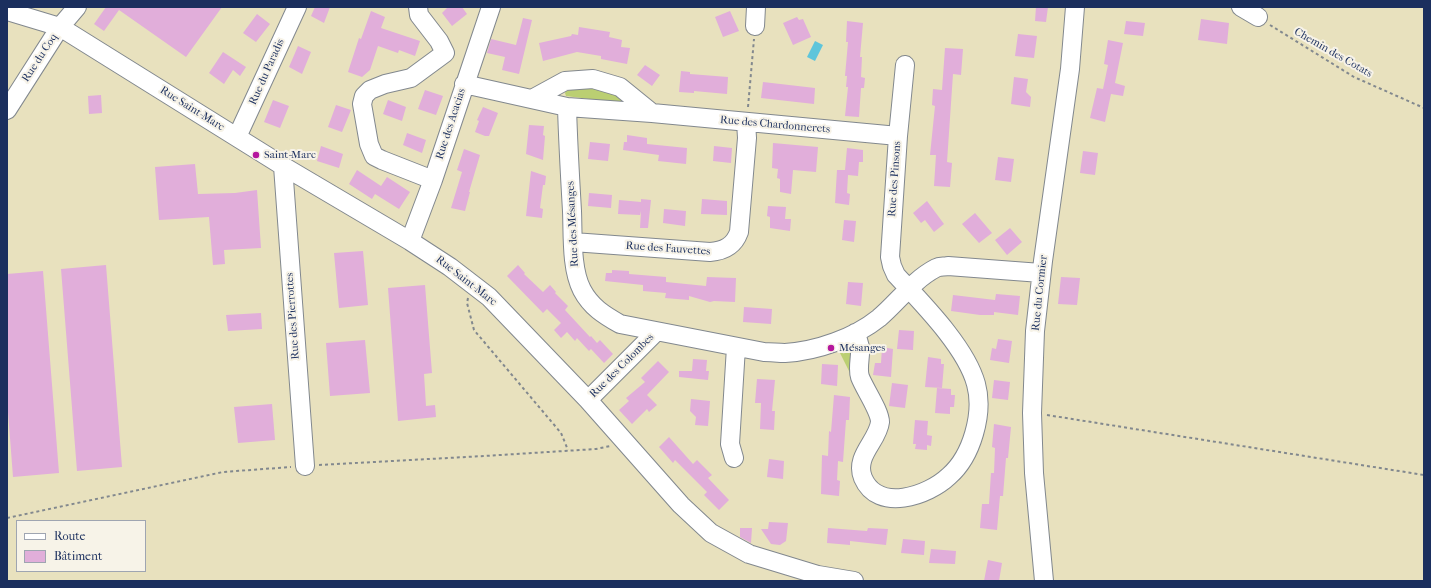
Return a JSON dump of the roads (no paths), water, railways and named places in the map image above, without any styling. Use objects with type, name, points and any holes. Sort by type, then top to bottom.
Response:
[{"type":"street","name":"Rue du Coq","points":[[7,110],[60,27],[77,7]]},
{"type":"street","name":"Rue du Paradis","points":[[237,137],[297,7]]},
{"type":"street","points":[[418,7],[419,15],[439,41],[445,53],[472,62]]},
{"type":"street","name":"Rue des Acacias","points":[[410,241],[433,180],[491,7]]},
{"type":"street","points":[[755,26],[756,7]]},
{"type":"street","name":"Rue du Cormier","points":[[1044,581],[1034,473],[1032,412],[1035,331],[1041,273],[1070,69],[1075,7]]},
{"type":"street","points":[[1241,7],[1258,17]]},
{"type":"street","name":"Rue Saint-Marc","points":[[7,11],[60,27],[283,166],[356,217],[410,241],[469,281],[490,297],[588,400],[681,505],[711,533],[749,554],[818,575],[854,581]]},
{"type":"street","points":[[433,180],[374,156],[369,144],[362,104],[364,96],[370,90],[385,84],[411,78],[445,53]]},
{"type":"street","name":"Rue des Pinsons","points":[[855,333],[860,348],[860,376],[880,418],[878,428],[863,458],[863,478],[869,488],[876,494],[900,499],[915,496],[932,488],[949,476],[964,459],[973,438],[978,404],[976,385],[970,367],[948,334],[896,275],[890,257],[898,136],[905,65]]},
{"type":"street","points":[[532,100],[565,82],[593,79],[620,87],[652,113]]},
{"type":"street","name":"Rue des Chardonnerets","points":[[464,84],[567,107],[652,113],[898,136]]},
{"type":"street","name":"Rue des Mésanges","points":[[567,107],[573,242],[576,273],[582,290],[591,303],[602,313],[620,324],[764,352],[785,353],[832,343],[855,333],[878,318],[909,288],[937,267],[948,266],[1041,273]]},
{"type":"street","name":"Rue des Fauvettes","points":[[573,242],[710,252],[721,251],[731,246],[736,240],[739,232],[747,138],[746,122]]},
{"type":"street","name":"Rue des Pierrottes","points":[[283,166],[305,466]]},
{"type":"street","name":"Rue des Colombes","points":[[588,400],[656,332]]},
{"type":"street","points":[[734,458],[730,444],[736,347]]},
{"type":"water","points":[[815,41],[823,45],[815,61],[807,57]]},
{"type":"place","name":"Saint-Marc","points":[[256,155]]},
{"type":"place","name":"Mésanges","points":[[831,348]]}]
